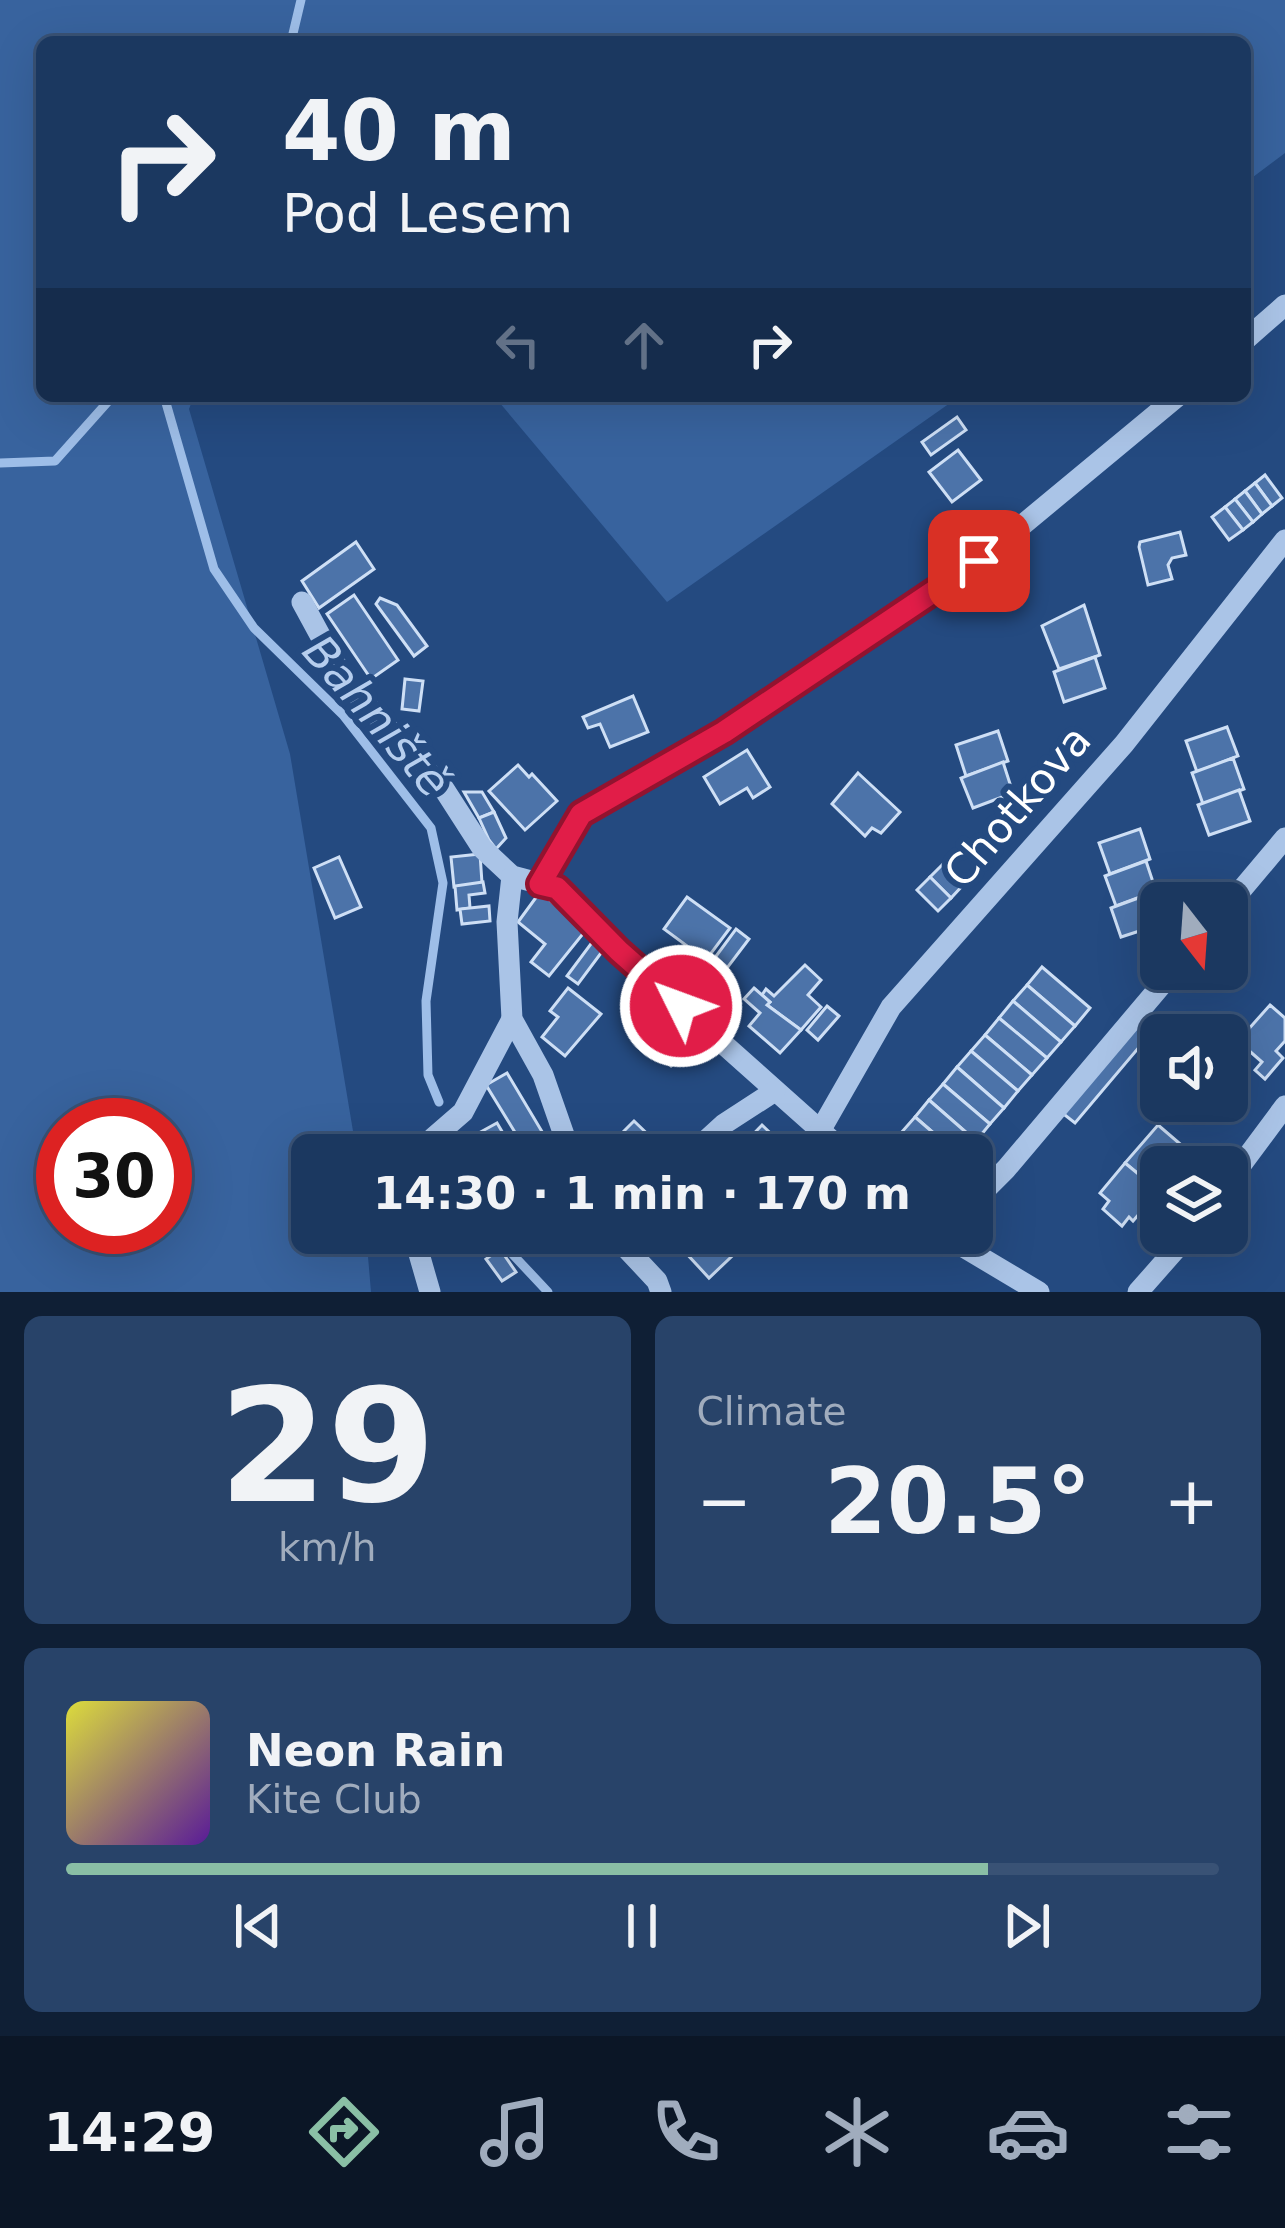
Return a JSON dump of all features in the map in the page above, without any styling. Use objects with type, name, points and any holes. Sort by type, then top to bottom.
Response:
[{"type":"street","points":[[1251,335],[1285,305]]},
{"type":"street","points":[[540,884],[581,814],[724,732],[979,561],[1171,402]]},
{"type":"street","name":"Chotkova","points":[[820,1131],[891,1007],[1124,744],[1285,540]]},
{"type":"street","points":[[302,602],[346,683],[445,789],[482,848],[512,876],[557,888],[619,951],[824,1134]]},
{"type":"street","points":[[1248,882],[1285,838]]},
{"type":"street","points":[[512,876],[507,922],[512,1019],[543,1076],[564,1134]]},
{"type":"street","points":[[993,1181],[1157,990]]},
{"type":"street","points":[[438,1134],[463,1112],[512,1019]]},
{"type":"street","points":[[713,1134],[775,1091]]},
{"type":"street","points":[[1248,1156],[1285,1106]]},
{"type":"street","points":[[419,1254],[430,1292]]},
{"type":"street","points":[[634,1254],[662,1292]]},
{"type":"street","points":[[976,1254],[1039,1292]]},
{"type":"street","points":[[1138,1292],[1171,1254]]},
{"type":"shaded area","points":[[0,0],[1285,0],[1285,153],[1251,178],[1251,36],[36,36],[36,402],[192,402],[189,409],[290,754],[353,1134],[291,1134],[291,1254],[368,1254],[371,1292],[0,1292]]},
{"type":"shaded area","points":[[499,402],[951,402],[667,602]]},
{"type":"building","points":[[957,417],[966,430],[931,455],[922,442]]},
{"type":"building","points":[[958,450],[981,480],[952,502],[929,472]]},
{"type":"building","points":[[1265,475],[1282,498],[1272,506],[1255,483]]},
{"type":"building","points":[[1255,483],[1272,506],[1262,514],[1245,491]]},
{"type":"building","points":[[1245,491],[1262,514],[1253,522],[1235,499]]},
{"type":"building","points":[[1235,499],[1253,522],[1243,530],[1225,507]]},
{"type":"building","points":[[1225,507],[1243,530],[1229,540],[1212,517]]},
{"type":"building","points":[[1180,532],[1186,555],[1172,558],[1168,565],[1172,579],[1148,585],[1140,542]]},
{"type":"building","points":[[356,542],[374,569],[319,608],[302,581]]},
{"type":"building","points":[[354,595],[398,660],[371,679],[327,614]]},
{"type":"building","points":[[380,598],[397,605],[427,646],[414,656],[376,604]]},
{"type":"building","points":[[1084,605],[1100,655],[1059,669],[1042,626]]},
{"type":"building","points":[[1095,657],[1105,688],[1064,702],[1054,672]]},
{"type":"building","points":[[405,679],[423,681],[419,711],[402,709]]},
{"type":"building","points":[[633,696],[648,732],[610,747],[600,724],[588,728],[583,717]]},
{"type":"building","points":[[1227,727],[1238,756],[1197,772],[1186,741]]},
{"type":"building","points":[[998,731],[1008,761],[966,776],[956,745]]},
{"type":"building","points":[[747,750],[770,787],[753,798],[747,788],[720,804],[704,777]]},
{"type":"building","points":[[1233,758],[1244,789],[1203,804],[1192,773]]},
{"type":"building","points":[[1003,762],[1013,793],[973,808],[961,778]]},
{"type":"building","points":[[518,765],[557,801],[525,830],[489,791]]},
{"type":"building","points":[[858,773],[900,812],[881,833],[872,828],[865,836],[832,804]]},
{"type":"building","points":[[1239,790],[1250,821],[1209,835],[1198,805]]},
{"type":"building","points":[[464,792],[482,792],[494,812],[479,818]]},
{"type":"building","points":[[494,812],[506,838],[496,849],[479,818]]},
{"type":"building","points":[[1140,829],[1150,859],[1110,874],[1099,843]]},
{"type":"building","points":[[480,854],[482,883],[454,887],[451,857]]},
{"type":"building","points":[[339,857],[361,907],[335,918],[314,868]]},
{"type":"building","points":[[1146,861],[1153,882],[1140,882],[1140,897],[1116,906],[1105,876]]},
{"type":"building","points":[[943,864],[964,884],[951,898],[930,877]]},
{"type":"building","points":[[930,877],[951,898],[938,911],[917,890]]},
{"type":"building","points":[[483,882],[485,893],[469,895],[470,908],[457,910],[455,886]]},
{"type":"building","points":[[540,892],[586,930],[549,976],[531,962],[545,944],[518,922]]},
{"type":"building","points":[[687,897],[730,928],[706,960],[664,929]]},
{"type":"building","points":[[1140,897],[1140,931],[1121,937],[1111,908]]},
{"type":"building","points":[[489,906],[490,921],[462,924],[460,909]]},
{"type":"building","points":[[736,929],[749,939],[724,972],[711,963]]},
{"type":"building","points":[[596,937],[607,945],[578,984],[567,976]]},
{"type":"building","points":[[805,965],[821,980],[808,995],[821,1007],[801,1030],[767,1005],[770,1002],[762,995],[766,989],[774,996]]},
{"type":"building","points":[[1042,967],[1090,1008],[1075,1026],[1027,985]]},
{"type":"building","points":[[1027,985],[1075,1026],[1061,1042],[1013,1001]]},
{"type":"building","points":[[568,988],[601,1014],[565,1056],[542,1037],[558,1017],[550,1011]]},
{"type":"building","points":[[754,988],[770,1002],[767,1005],[801,1030],[780,1053],[749,1026],[760,1013],[744,999]]},
{"type":"building","points":[[1013,1001],[1061,1042],[1047,1058],[999,1018]]},
{"type":"building","points":[[1270,1005],[1285,1018],[1285,1041],[1276,1051],[1283,1058],[1265,1079],[1255,1070],[1262,1062],[1248,1050],[1248,1030]]},
{"type":"building","points":[[827,1006],[839,1016],[818,1040],[807,1030]]},
{"type":"building","points":[[999,1018],[1047,1058],[1032,1075],[985,1035]]},
{"type":"building","points":[[1140,1020],[1140,1046],[1075,1123],[1061,1112]]},
{"type":"building","points":[[680,1033],[693,1044],[671,1066],[658,1055]]},
{"type":"building","points":[[985,1035],[1032,1075],[1018,1091],[971,1051]]},
{"type":"building","points":[[971,1051],[1018,1091],[1004,1108],[957,1067]]},
{"type":"building","points":[[957,1067],[1004,1108],[990,1124],[943,1084]]},
{"type":"building","points":[[507,1073],[543,1134],[516,1134],[486,1085]]},
{"type":"building","points":[[943,1084],[990,1124],[982,1134],[968,1134],[929,1100]]},
{"type":"building","points":[[929,1100],[968,1134],[935,1134],[915,1117]]},
{"type":"building","points":[[915,1117],[935,1134],[900,1134]]},
{"type":"building","points":[[634,1121],[648,1134],[621,1134]]},
{"type":"building","points":[[497,1123],[504,1134],[477,1134]]},
{"type":"building","points":[[1158,1125],[1182,1146],[1140,1146],[1140,1175],[1125,1163]]},
{"type":"building","points":[[1125,1163],[1140,1175],[1140,1213],[1122,1226],[1103,1209],[1109,1201],[1100,1193]]},
{"type":"building","points":[[503,1254],[516,1272],[502,1281],[486,1259]]},
{"type":"building","points":[[687,1254],[734,1254],[709,1278]]},
{"type":"waterway","name":"Bahniště","points":[[292,36],[301,0]]},
{"type":"waterway","points":[[0,463],[55,461],[108,402]]},
{"type":"waterway","name":"Bahniště","points":[[166,402],[214,569],[254,628],[343,715],[431,828],[443,883],[426,1001],[428,1075],[439,1102]]},
{"type":"waterway","name":"Bahniště","points":[[512,1254],[548,1292]]},
{"type":"route","points":[[681,1006],[557,888],[540,884],[581,814],[724,732],[979,561]]}]
